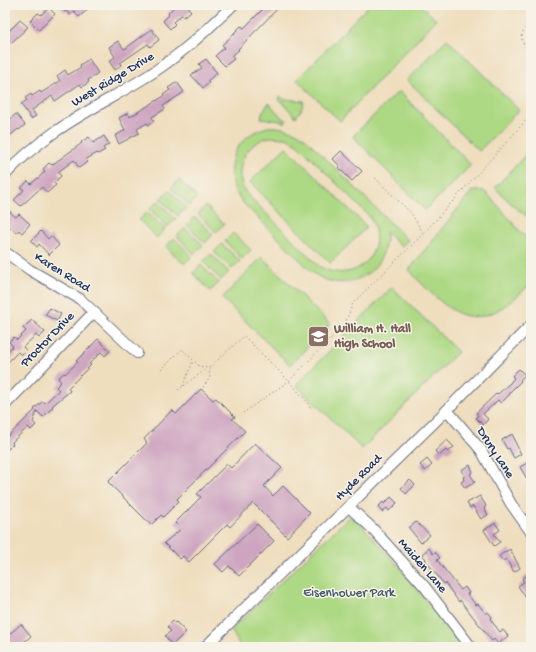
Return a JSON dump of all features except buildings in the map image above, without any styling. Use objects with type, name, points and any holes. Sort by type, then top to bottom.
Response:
[{"type":"street","name":"West Ridge Drive","points":[[5,175],[38,144],[59,128],[142,80],[179,54],[233,5]]},
{"type":"street","name":"Karen Road","points":[[5,252],[30,270],[74,295],[137,353]]},
{"type":"street","name":"Proctor Drive","points":[[5,405],[94,312]]},
{"type":"street","name":"Hyde Road","points":[[204,647],[349,507],[531,326]]},
{"type":"street","name":"Drury Lane","points":[[447,410],[481,450],[511,504],[531,532]]},
{"type":"street","name":"Maiden Lane","points":[[349,507],[373,529],[472,647]]},
{"type":"path","points":[[531,22],[523,30],[522,42],[531,52]]},
{"type":"path","points":[[243,414],[289,381],[345,324],[353,303],[423,234],[531,115]]},
{"type":"path","points":[[375,178],[411,213],[423,234]]},
{"type":"path","points":[[161,370],[182,349],[199,366],[209,368],[244,336],[289,381],[308,403],[312,410]]},
{"type":"path","points":[[182,387],[193,361]]},
{"type":"path","points":[[178,390],[207,368]]},
{"type":"path","points":[[203,388],[210,378],[209,368]]},
{"type":"green space","points":[[369,5],[421,5],[436,20],[340,121],[297,80]]},
{"type":"green space","points":[[447,39],[519,110],[479,151],[407,80]]},
{"type":"green space","points":[[399,91],[471,165],[425,210],[353,136]]},
{"type":"green space","points":[[280,96],[284,99],[304,101],[301,110],[296,117],[282,102],[278,100]]},
{"type":"green space","points":[[269,103],[282,118],[287,120],[285,123],[261,118],[263,111]]},
{"type":"green space","points":[[268,127],[278,127],[291,130],[304,137],[408,240],[401,247],[386,232],[385,246],[380,259],[373,269],[362,277],[351,281],[338,282],[325,279],[312,272],[243,203],[236,191],[232,180],[231,168],[233,157],[238,147],[246,138]],"holes":[[[270,137],[286,138],[296,143],[370,217],[375,230],[375,243],[372,254],[365,263],[356,269],[345,272],[332,271],[319,266],[246,193],[240,175],[243,159],[247,151],[261,140]]]},
{"type":"green space","points":[[286,147],[367,227],[330,263],[250,182]]},
{"type":"green space","points":[[531,149],[531,219],[517,209],[495,188]]},
{"type":"green space","points":[[179,180],[197,197],[189,206],[171,188]]},
{"type":"green space","points":[[169,190],[187,208],[178,216],[160,199]]},
{"type":"green space","points":[[472,191],[484,191],[531,244],[531,283],[512,300],[496,311],[481,316],[467,316],[454,311],[440,301],[409,270]]},
{"type":"green space","points":[[158,201],[176,219],[167,227],[150,209]]},
{"type":"green space","points":[[206,206],[224,224],[216,232],[198,214]]},
{"type":"green space","points":[[147,212],[165,229],[157,238],[139,220]]},
{"type":"green space","points":[[195,217],[213,234],[205,243],[187,225]]},
{"type":"green space","points":[[185,228],[203,245],[194,254],[177,236]]},
{"type":"green space","points":[[233,233],[251,250],[242,259],[225,241]]},
{"type":"green space","points":[[174,238],[192,256],[184,264],[166,247]]},
{"type":"green space","points":[[222,244],[240,261],[232,269],[214,252]]},
{"type":"green space","points":[[211,254],[229,272],[221,280],[203,262]]},
{"type":"green space","points":[[262,257],[330,324],[290,365],[222,298]]},
{"type":"green space","points":[[201,265],[219,283],[210,291],[193,273]]},
{"type":"green space","points":[[392,287],[458,352],[362,449],[296,385]]},
{"type":"green space","name":"Eisenhower Park","points":[[350,516],[354,517],[396,563],[464,647],[241,647],[231,630]]},
{"type":"place","name":"William H. Hall High School","points":[[318,336]]}]
